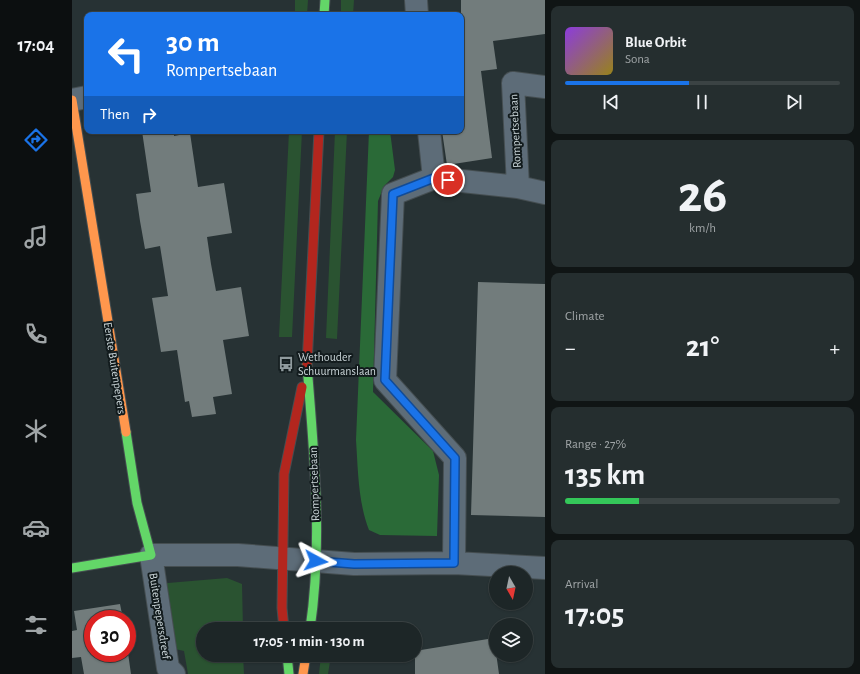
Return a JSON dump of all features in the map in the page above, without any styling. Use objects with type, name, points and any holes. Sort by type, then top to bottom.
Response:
[{"type":"street","points":[[324,12],[325,0]]},
{"type":"street","points":[[416,0],[417,12]]},
{"type":"street","name":"Rompertsebaan","points":[[518,187],[513,83],[545,87]]},
{"type":"street","name":"Eerste Buitenpepers","points":[[84,98],[72,100],[137,503],[151,555]]},
{"type":"street","name":"Rompertsebaan","points":[[283,622],[282,608],[299,560],[316,474],[307,362],[319,134]]},
{"type":"street","points":[[430,134],[434,178]]},
{"type":"street","name":"Rompertsebaan","points":[[454,563],[455,458],[385,380],[393,194],[434,178],[518,187],[545,193]]},
{"type":"street","name":"Rompertsebaan","points":[[307,362],[284,474],[299,560],[314,609],[311,622]]},
{"type":"street","points":[[72,568],[151,555],[238,555],[354,564],[454,563],[545,568]]},
{"type":"street","name":"Buitenpepersdreef","points":[[151,555],[168,668],[174,674]]},
{"type":"street","points":[[288,662],[289,674]]},
{"type":"street","points":[[304,674],[305,662]]},
{"type":"green space","points":[[295,0],[308,0],[307,12],[295,12]]},
{"type":"green space","points":[[341,0],[354,0],[353,12],[341,12]]},
{"type":"green space","points":[[289,134],[302,134],[292,337],[279,337]]},
{"type":"green space","points":[[335,134],[347,134],[337,339],[326,338]]},
{"type":"green space","points":[[369,134],[390,134],[395,170],[393,177],[384,186],[378,201],[373,392],[433,451],[439,475],[437,536],[380,535],[369,530],[365,519],[361,497],[356,440]]},
{"type":"green space","points":[[227,578],[242,584],[243,622],[196,622],[196,662],[243,662],[244,674],[188,674],[184,651],[166,647],[156,584]]},
{"type":"green space","points":[[320,662],[330,662],[328,674],[319,674]]},
{"type":"building","points":[[461,0],[545,0],[545,34],[493,41],[497,69],[481,71],[492,158],[447,165],[442,134],[464,134],[464,12],[461,12]]},
{"type":"building","points":[[142,134],[174,134],[174,136],[190,134],[198,187],[224,183],[232,233],[207,237],[211,264],[216,291],[241,287],[249,336],[223,340],[232,394],[213,397],[216,414],[192,417],[189,401],[185,402],[177,350],[161,352],[152,298],[168,296],[160,246],[145,249],[136,194],[151,192]]},
{"type":"building","points":[[478,282],[545,284],[545,517],[471,515]]},
{"type":"building","points":[[120,604],[121,610],[84,610],[84,662],[129,662],[131,674],[84,674],[81,657],[72,658],[72,631],[77,630],[74,611]]},
{"type":"building","points":[[489,639],[489,662],[497,662],[499,674],[415,674],[415,662],[422,662],[422,650]]},
{"type":"traffic: fast","points":[[324,12],[325,0]]},
{"type":"traffic: fast","points":[[307,365],[317,530],[314,596],[311,622]]},
{"type":"traffic: fast","points":[[72,568],[151,555],[137,503],[126,432]]},
{"type":"traffic: fast","points":[[288,662],[289,674]]},
{"type":"traffic: slow","points":[[72,100],[126,432]]},
{"type":"traffic: slow","points":[[303,674],[305,662]]},
{"type":"traffic: jam","points":[[307,365],[319,134]]},
{"type":"traffic: jam","points":[[283,622],[282,608],[284,474],[302,387]]},
{"type":"place","name":"Wethouder Schuurmanslaan","points":[[286,364]]},
{"type":"route","points":[[316,561],[354,564],[454,563],[455,458],[385,380],[393,194],[434,178],[448,180]]}]
